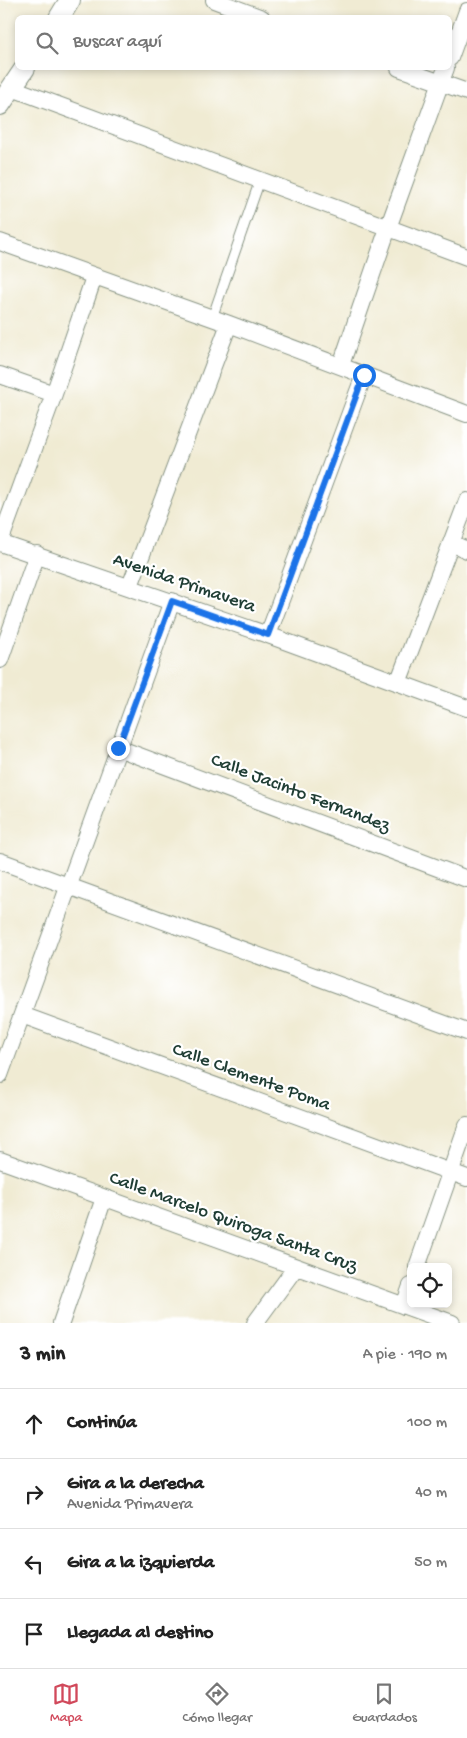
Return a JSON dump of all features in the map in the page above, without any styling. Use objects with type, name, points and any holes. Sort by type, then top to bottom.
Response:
[{"type":"street","points":[[61,15],[70,0]]},
{"type":"street","points":[[214,0],[254,15]]},
{"type":"street","points":[[452,52],[467,11]]},
{"type":"street","points":[[0,105],[24,70]]},
{"type":"street","points":[[412,70],[443,75],[467,92]]},
{"type":"street","points":[[341,365],[443,75]]},
{"type":"street","points":[[12,88],[467,257]]},
{"type":"street","points":[[0,242],[341,365],[467,414]]},
{"type":"street","points":[[0,543],[94,277]]},
{"type":"street","points":[[130,586],[229,324]]},
{"type":"street","points":[[0,375],[54,394]]},
{"type":"street","points":[[268,635],[364,375]]},
{"type":"street","points":[[398,683],[467,501]]},
{"type":"street","name":"Avenida Primavera","points":[[0,543],[130,586],[467,708]]},
{"type":"street","points":[[451,543],[467,550]]},
{"type":"street","points":[[0,660],[37,554]]},
{"type":"street","points":[[0,1075],[172,601]]},
{"type":"street","name":"Calle Jacinto Fernandez","points":[[118,748],[467,878]]},
{"type":"street","points":[[0,861],[467,1032]]},
{"type":"street","name":"Calle Clemente Poma","points":[[22,1015],[467,1178]]},
{"type":"street","points":[[418,1263],[467,1125]]},
{"type":"street","name":"Calle Marcelo Quiroga Santa Cruz","points":[[0,1160],[452,1323]]},
{"type":"street","points":[[61,1323],[104,1198]]},
{"type":"street","points":[[256,1323],[296,1267]]},
{"type":"street","points":[[404,1306],[407,1297]]},
{"type":"lane","points":[[212,318],[260,180]]},
{"type":"route","points":[[118,748],[172,601],[268,635],[364,375]]}]
